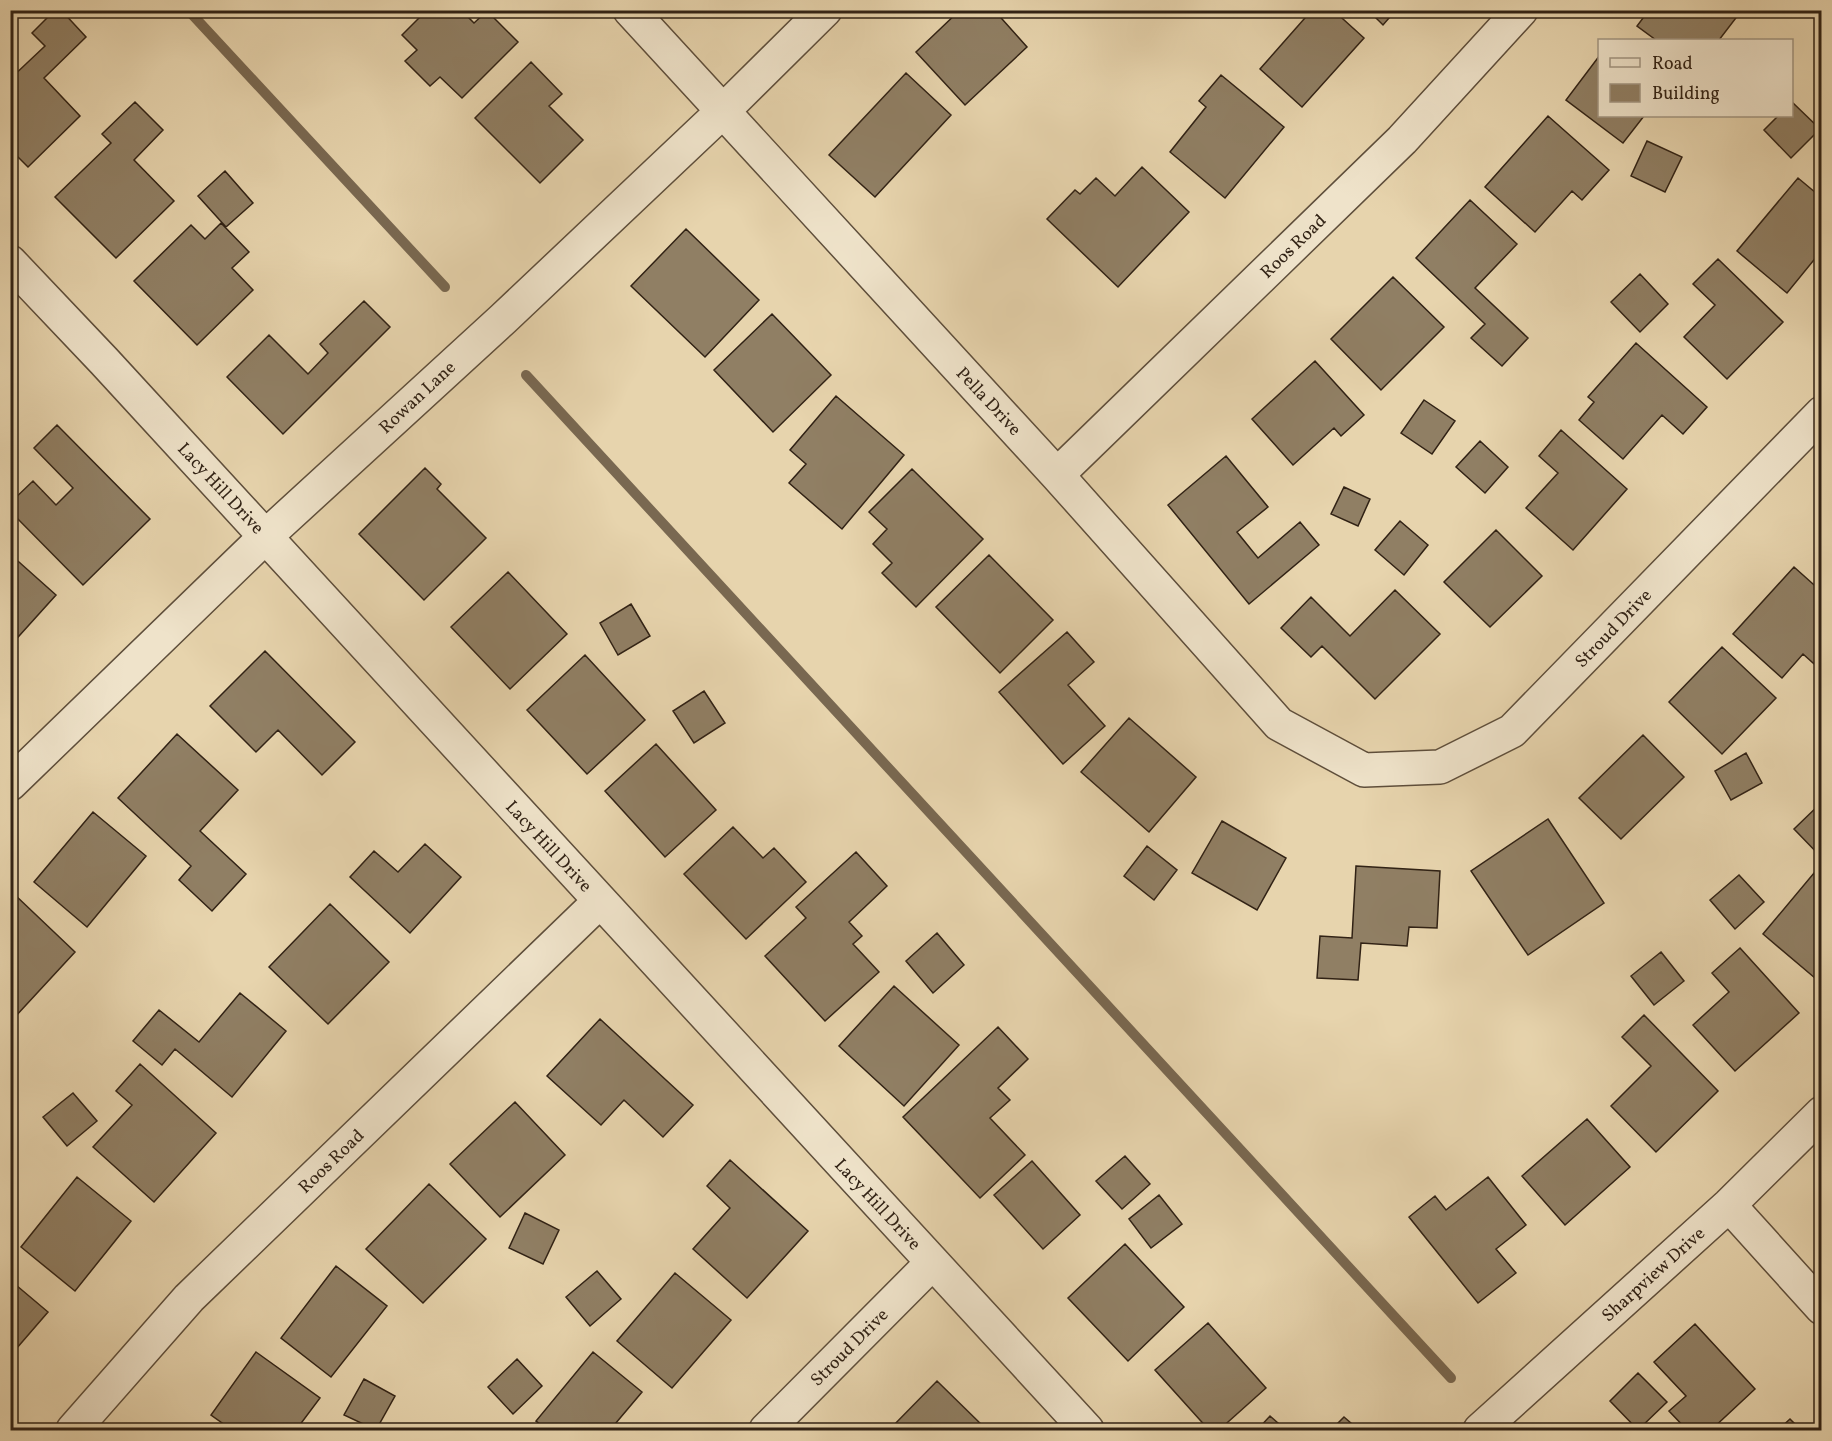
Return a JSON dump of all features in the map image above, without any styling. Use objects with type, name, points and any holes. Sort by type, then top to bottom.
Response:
[{"type":"street","name":"Pella Drive","points":[[630,10],[1057,475],[1279,724],[1364,770]]},
{"type":"street","name":"Rowan Lane","points":[[10,784],[265,537],[503,319],[723,111],[825,10]]},
{"type":"street","name":"Roos Road","points":[[1057,475],[1402,140],[1521,10]]},
{"type":"street","name":"Lacy Hill Drive","points":[[10,262],[1087,1431]]},
{"type":"street","name":"Stroud Drive","points":[[1364,770],[1440,767],[1512,731],[1821,413]]},
{"type":"street","name":"Roos Road","points":[[73,1431],[189,1298],[600,901]]},
{"type":"street","name":"Sharpview Drive","points":[[1480,1431],[1729,1205],[1821,1113]]},
{"type":"street","points":[[1729,1205],[1821,1308]]},
{"type":"street","name":"Stroud Drive","points":[[766,1431],[932,1263]]},
{"type":"building","points":[[55,10],[61,10],[86,37],[44,78],[80,116],[28,167],[10,149],[10,79],[45,46],[32,33]]},
{"type":"building","points":[[427,10],[461,10],[474,23],[487,11],[518,42],[462,98],[440,77],[430,86],[405,61],[417,50],[402,35]]},
{"type":"building","points":[[960,10],[994,10],[1027,47],[965,105],[916,52]]},
{"type":"building","points":[[1312,10],[1333,10],[1364,38],[1302,107],[1260,69]]},
{"type":"building","points":[[1368,10],[1396,10],[1383,25]]},
{"type":"building","points":[[1649,10],[1742,10],[1720,39],[1655,39],[1637,26]]},
{"type":"building","points":[[1598,58],[1598,117],[1643,117],[1623,143],[1566,100]]},
{"type":"building","points":[[531,62],[562,94],[549,106],[583,140],[540,183],[475,118]]},
{"type":"building","points":[[906,73],[951,115],[875,197],[829,155]]},
{"type":"building","points":[[1221,75],[1284,127],[1225,198],[1170,152],[1206,107],[1199,101]]},
{"type":"building","points":[[135,102],[163,130],[134,160],[174,201],[116,258],[55,197],[111,143],[102,134]]},
{"type":"building","points":[[1793,103],[1820,129],[1791,158],[1764,130],[1777,117],[1793,117]]},
{"type":"building","points":[[1548,116],[1609,170],[1582,200],[1572,191],[1535,232],[1485,187]]},
{"type":"building","points":[[1647,141],[1682,157],[1665,192],[1631,176]]},
{"type":"building","points":[[1142,167],[1189,212],[1118,287],[1047,219],[1075,190],[1080,194],[1096,178],[1115,196]]},
{"type":"building","points":[[225,171],[253,203],[226,227],[198,196]]},
{"type":"building","points":[[1798,178],[1822,198],[1822,250],[1787,293],[1737,251]]},
{"type":"building","points":[[1470,200],[1517,244],[1475,288],[1528,338],[1502,366],[1471,338],[1485,324],[1416,258]]},
{"type":"building","points":[[221,223],[249,252],[232,268],[253,290],[197,345],[134,281],[191,225],[205,239]]},
{"type":"building","points":[[686,229],[759,300],[705,357],[631,286]]},
{"type":"building","points":[[1718,259],[1783,322],[1727,379],[1684,337],[1715,305],[1693,284]]},
{"type":"building","points":[[1640,274],[1668,304],[1640,332],[1611,302]]},
{"type":"building","points":[[1393,277],[1444,327],[1381,390],[1331,339]]},
{"type":"building","points":[[364,301],[390,327],[283,434],[227,377],[269,335],[308,374],[328,353],[320,344]]},
{"type":"building","points":[[772,314],[831,375],[773,432],[714,370]]},
{"type":"building","points":[[1636,343],[1707,407],[1683,434],[1662,415],[1623,459],[1579,420],[1594,402],[1588,397]]},
{"type":"building","points":[[1315,361],[1364,415],[1341,436],[1334,428],[1293,465],[1252,419]]},
{"type":"building","points":[[836,396],[904,455],[842,529],[789,483],[806,464],[790,450]]},
{"type":"building","points":[[1424,400],[1455,421],[1432,454],[1401,433]]},
{"type":"building","points":[[57,425],[150,519],[83,585],[10,511],[10,503],[33,481],[56,505],[73,488],[34,448]]},
{"type":"building","points":[[1561,430],[1627,489],[1573,550],[1526,508],[1558,473],[1539,456]]},
{"type":"building","points":[[1480,441],[1508,467],[1485,493],[1456,467]]},
{"type":"building","points":[[1226,456],[1268,507],[1237,532],[1258,558],[1300,522],[1319,545],[1249,604],[1168,505]]},
{"type":"building","points":[[425,468],[441,484],[437,489],[486,538],[424,600],[359,534]]},
{"type":"building","points":[[912,469],[983,539],[916,607],[882,573],[892,563],[873,544],[887,529],[869,512]]},
{"type":"building","points":[[1344,487],[1370,499],[1358,526],[1331,514]]},
{"type":"building","points":[[1400,521],[1428,545],[1404,575],[1375,550]]},
{"type":"building","points":[[1496,530],[1542,576],[1490,627],[1444,582]]},
{"type":"building","points":[[10,554],[56,595],[10,646]]},
{"type":"building","points":[[989,555],[1053,620],[1000,673],[936,607]]},
{"type":"building","points":[[1794,567],[1822,592],[1822,671],[1803,654],[1782,678],[1733,634]]},
{"type":"building","points":[[508,572],[567,634],[510,689],[451,627]]},
{"type":"building","points":[[1395,590],[1440,634],[1375,699],[1322,646],[1311,657],[1281,628],[1311,597],[1350,636]]},
{"type":"building","points":[[631,604],[650,636],[618,655],[600,623]]},
{"type":"building","points":[[1067,632],[1094,662],[1068,685],[1105,726],[1063,764],[999,692]]},
{"type":"building","points":[[1722,647],[1776,698],[1722,754],[1669,702]]},
{"type":"building","points":[[265,651],[355,742],[322,775],[278,730],[256,752],[210,706]]},
{"type":"building","points":[[585,655],[645,720],[587,774],[527,710]]},
{"type":"building","points":[[704,691],[725,723],[694,743],[673,711]]},
{"type":"building","points":[[1129,718],[1196,777],[1149,832],[1081,772]]},
{"type":"building","points":[[177,734],[238,790],[200,831],[246,874],[212,911],[179,880],[191,866],[118,798]]},
{"type":"building","points":[[1643,735],[1684,777],[1621,839],[1579,798]]},
{"type":"building","points":[[656,744],[716,810],[665,857],[605,791]]},
{"type":"building","points":[[1746,753],[1762,783],[1731,800],[1715,771]]},
{"type":"building","points":[[1822,802],[1822,858],[1794,829]]},
{"type":"building","points":[[93,812],[146,856],[87,927],[34,882]]},
{"type":"building","points":[[1548,819],[1604,903],[1528,955],[1471,871]]},
{"type":"building","points":[[1222,821],[1286,858],[1257,910],[1192,873]]},
{"type":"building","points":[[733,827],[763,858],[774,848],[806,882],[746,939],[684,874]]},
{"type":"building","points":[[425,844],[461,877],[410,933],[350,877],[374,851],[398,872]]},
{"type":"building","points":[[1147,846],[1177,870],[1154,900],[1124,876]]},
{"type":"building","points":[[856,852],[887,886],[849,922],[862,936],[853,944],[879,972],[825,1021],[765,956],[806,918],[796,907]]},
{"type":"building","points":[[1356,866],[1440,871],[1437,928],[1409,927],[1407,946],[1361,943],[1358,980],[1317,978],[1320,936],[1352,938]]},
{"type":"building","points":[[1814,873],[1822,880],[1822,984],[1763,934]]},
{"type":"building","points":[[1739,875],[1764,902],[1735,929],[1710,900]]},
{"type":"building","points":[[14,894],[75,952],[14,1018],[10,1014],[10,898]]},
{"type":"building","points":[[330,904],[389,962],[328,1024],[269,967]]},
{"type":"building","points":[[937,933],[964,965],[933,993],[906,961]]},
{"type":"building","points":[[1740,948],[1799,1013],[1735,1071],[1693,1025],[1729,992],[1712,973]]},
{"type":"building","points":[[1661,952],[1684,981],[1654,1005],[1631,976]]},
{"type":"building","points":[[894,986],[959,1045],[904,1106],[839,1046]]},
{"type":"building","points":[[240,993],[286,1031],[232,1097],[175,1049],[162,1065],[133,1041],[159,1010],[199,1042]]},
{"type":"building","points":[[1644,1015],[1718,1091],[1656,1152],[1611,1106],[1651,1066],[1622,1037]]},
{"type":"building","points":[[600,1019],[693,1105],[663,1137],[624,1100],[601,1125],[547,1076]]},
{"type":"building","points":[[998,1027],[1028,1059],[998,1088],[1010,1100],[990,1118],[1025,1155],[980,1198],[903,1117]]},
{"type":"building","points":[[140,1064],[216,1133],[154,1202],[93,1147],[132,1105],[116,1091]]},
{"type":"building","points":[[73,1093],[97,1121],[67,1146],[43,1117]]},
{"type":"building","points":[[515,1102],[565,1155],[500,1217],[450,1164]]},
{"type":"building","points":[[1587,1119],[1630,1167],[1565,1225],[1522,1176]]},
{"type":"building","points":[[1125,1156],[1150,1184],[1122,1209],[1096,1181]]},
{"type":"building","points":[[730,1160],[808,1231],[747,1298],[693,1249],[730,1208],[707,1186]]},
{"type":"building","points":[[1032,1161],[1080,1215],[1043,1249],[994,1195]]},
{"type":"building","points":[[77,1177],[131,1221],[75,1291],[21,1247]]},
{"type":"building","points":[[1488,1177],[1526,1225],[1496,1249],[1516,1273],[1478,1303],[1409,1217],[1435,1196],[1446,1210]]},
{"type":"building","points":[[429,1184],[486,1239],[423,1303],[366,1249]]},
{"type":"building","points":[[1159,1195],[1182,1224],[1151,1248],[1129,1219]]},
{"type":"building","points":[[525,1213],[559,1230],[543,1264],[509,1248]]},
{"type":"building","points":[[1125,1244],[1184,1307],[1128,1361],[1068,1298]]},
{"type":"building","points":[[336,1266],[387,1306],[331,1377],[281,1338]]},
{"type":"building","points":[[597,1271],[621,1299],[590,1326],[566,1297]]},
{"type":"building","points":[[675,1273],[731,1320],[672,1388],[617,1341]]},
{"type":"building","points":[[10,1280],[48,1312],[10,1356]]},
{"type":"building","points":[[1208,1323],[1266,1388],[1219,1430],[1209,1430],[1155,1370]]},
{"type":"building","points":[[1695,1324],[1755,1389],[1711,1430],[1687,1430],[1669,1411],[1686,1396],[1654,1362]]},
{"type":"building","points":[[256,1352],[320,1398],[296,1430],[232,1430],[211,1415]]},
{"type":"building","points":[[593,1352],[642,1392],[610,1430],[548,1430],[536,1421]]},
{"type":"building","points":[[517,1359],[542,1386],[513,1414],[488,1387]]},
{"type":"building","points":[[1638,1373],[1667,1402],[1638,1430],[1610,1401]]},
{"type":"building","points":[[364,1379],[395,1396],[376,1430],[344,1415]]},
{"type":"building","points":[[937,1381],[987,1430],[889,1430]]},
{"type":"building","points":[[1270,1416],[1286,1430],[1257,1430]]},
{"type":"building","points":[[1344,1417],[1359,1430],[1331,1430]]},
{"type":"building","points":[[1790,1419],[1801,1430],[1778,1430]]},
{"type":"waterway","points":[[188,10],[445,287]]},
{"type":"waterway","points":[[526,375],[1451,1378]]}]
